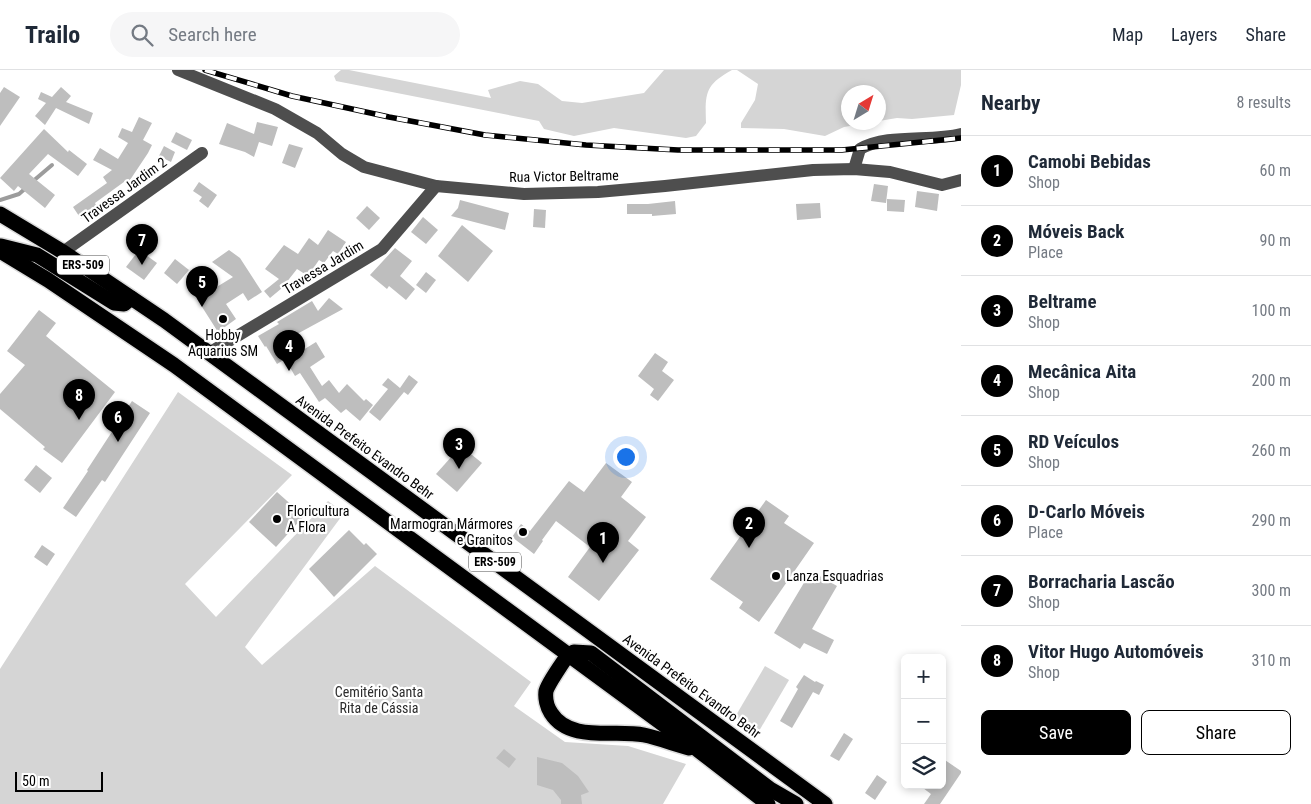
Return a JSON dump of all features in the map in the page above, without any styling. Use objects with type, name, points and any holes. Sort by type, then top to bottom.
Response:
[{"type":"highway","name":"Avenida Prefeito Evandro Behr","points":[[0,214],[63,252],[209,353],[825,804]]},
{"type":"highway","points":[[0,246],[37,255],[114,303],[124,304],[131,298]]},
{"type":"highway","name":"ERS-509","points":[[0,251],[73,296],[174,364],[698,750],[768,804]]},
{"type":"highway","points":[[698,750],[645,736],[626,733],[588,733],[573,730],[554,717],[548,708],[546,690],[568,655],[574,652],[591,653],[770,789],[796,804]]},
{"type":"street","name":"Rua Victor Beltrame","points":[[178,70],[275,110],[317,133],[342,154],[364,167],[436,186],[524,194],[598,192],[813,170],[854,169],[890,172],[942,185],[961,180]]},
{"type":"street","points":[[854,169],[860,149],[866,146],[881,142],[961,134]]},
{"type":"street","name":"Travessa Jardim 2","points":[[63,252],[202,153]]},
{"type":"street","name":"Travessa Jardim","points":[[209,353],[382,249],[436,186]]},
{"type":"green space","points":[[341,70],[491,98],[488,90],[520,81],[538,84],[562,101],[582,103],[644,93],[664,70],[732,70],[716,80],[708,91],[706,123],[696,136],[686,138],[614,128],[574,136],[544,129],[539,121],[336,81],[334,76]]},
{"type":"green space","points":[[737,70],[961,70],[961,85],[954,115],[886,120],[886,85],[841,85],[841,128],[825,136],[784,129],[741,128],[741,123],[755,100],[758,84]]},
{"type":"green space","name":"Cemitério Santa Rita de Cássia","points":[[178,392],[292,475],[185,584],[216,617],[328,501],[344,513],[245,647],[262,665],[375,566],[531,682],[514,706],[565,742],[628,746],[686,764],[663,804],[0,804],[0,669]]},
{"type":"green space","points":[[765,666],[789,680],[759,731],[735,717]]},
{"type":"building","points":[[4,87],[20,97],[0,126],[0,93]]},
{"type":"building","points":[[61,87],[71,96],[66,102],[93,113],[89,124],[56,108],[45,125],[35,116],[46,103],[38,99],[41,92],[52,97]]},
{"type":"building","points":[[139,117],[152,123],[143,140],[152,145],[148,153],[130,180],[128,179],[95,203],[97,207],[81,219],[73,207],[107,183],[103,177],[112,170],[93,160],[100,148],[118,159],[128,143],[118,137],[122,128],[132,132]]},
{"type":"building","points":[[257,122],[278,127],[272,146],[259,142],[254,157],[245,152],[219,144],[227,123],[254,134]]},
{"type":"building","points":[[44,129],[68,152],[69,150],[87,164],[78,176],[48,154],[29,174],[55,195],[45,208],[18,186],[14,191],[0,178]]},
{"type":"building","points":[[176,132],[192,140],[187,150],[171,142]]},
{"type":"building","points":[[289,144],[303,148],[295,168],[282,163]]},
{"type":"building","points":[[164,146],[175,152],[171,162],[159,156]]},
{"type":"building","points":[[199,182],[217,195],[208,208],[199,201],[202,197],[193,191]]},
{"type":"building","points":[[874,184],[888,186],[886,203],[871,201]]},
{"type":"building","points":[[917,191],[939,194],[937,211],[915,207]]},
{"type":"building","points":[[887,199],[905,200],[904,212],[887,211]]},
{"type":"building","points":[[460,200],[509,213],[505,230],[451,216],[458,208]]},
{"type":"building","points":[[675,201],[676,214],[652,216],[652,214],[627,214],[627,204]]},
{"type":"building","points":[[820,203],[821,218],[797,220],[796,204]]},
{"type":"building","points":[[367,206],[380,218],[369,230],[356,218]]},
{"type":"building","points":[[534,209],[546,210],[545,228],[533,227]]},
{"type":"building","points":[[423,217],[438,230],[426,244],[411,232]]},
{"type":"building","points":[[462,225],[493,251],[468,282],[438,256]]},
{"type":"building","points":[[328,230],[346,242],[338,254],[333,251],[324,263],[319,260],[308,276],[297,269],[282,288],[270,298],[264,291],[279,279],[265,269],[284,245],[298,254],[309,238],[318,245]]},
{"type":"building","points":[[395,248],[412,261],[400,276],[415,289],[406,300],[389,286],[387,289],[370,275]]},
{"type":"building","points":[[139,250],[157,263],[144,280],[126,267]]},
{"type":"building","points":[[229,250],[240,258],[262,292],[248,301],[243,293],[226,304],[236,319],[218,332],[197,299],[233,277],[212,262]]},
{"type":"building","points":[[175,259],[189,270],[177,284],[164,273]]},
{"type":"building","points":[[426,272],[436,280],[426,293],[416,285]]},
{"type":"building","points":[[329,298],[343,309],[286,340],[295,355],[316,342],[325,357],[310,367],[322,386],[329,380],[339,393],[347,384],[364,401],[366,399],[373,405],[360,421],[346,409],[341,413],[325,398],[319,402],[300,373],[295,376],[285,359],[277,364],[258,336],[312,301],[318,311]]},
{"type":"building","points":[[39,310],[56,323],[46,336],[115,392],[62,463],[43,449],[45,447],[0,409],[0,394],[25,365],[7,351]]},
{"type":"building","points":[[655,353],[668,362],[662,371],[674,380],[658,401],[650,395],[654,389],[638,376]]},
{"type":"building","points":[[409,375],[418,382],[408,395],[404,392],[380,421],[369,412],[388,389],[382,385],[388,378],[400,388]]},
{"type":"building","points":[[132,401],[150,413],[105,482],[102,480],[76,517],[63,508]]},
{"type":"building","points":[[461,446],[482,463],[457,492],[436,474]]},
{"type":"building","points":[[606,463],[632,482],[621,497],[646,517],[628,541],[639,550],[599,601],[568,577],[590,547],[556,521],[534,554],[512,537],[521,524],[530,531],[569,481],[584,492]]},
{"type":"building","points":[[36,465],[52,478],[40,493],[24,480]]},
{"type":"building","name":"Floricultura A Flora","points":[[277,492],[304,516],[276,547],[249,522]]},
{"type":"building","points":[[766,500],[789,516],[784,523],[814,543],[759,622],[739,608],[743,602],[710,579]]},
{"type":"building","points":[[349,530],[364,545],[366,543],[377,554],[334,597],[309,569]]},
{"type":"building","points":[[42,545],[55,554],[47,566],[34,557]]},
{"type":"building","points":[[811,571],[837,586],[812,629],[834,640],[827,654],[804,643],[800,649],[774,633]]},
{"type":"building","points":[[804,675],[824,685],[819,695],[813,692],[792,728],[780,721],[798,689],[796,687]]},
{"type":"building","points":[[844,733],[853,739],[839,761],[830,756]]},
{"type":"building","points":[[504,749],[516,759],[509,768],[496,758]]},
{"type":"building","points":[[537,757],[562,763],[578,776],[589,792],[581,795],[582,804],[561,804],[561,800],[553,790],[537,785]]},
{"type":"building","points":[[946,761],[961,771],[940,804],[924,804],[931,794],[924,789],[946,789]]},
{"type":"building","points":[[877,775],[887,782],[875,800],[865,793]]},
{"type":"waterway","points":[[32,182],[52,165]]},
{"type":"waterway","points":[[0,200],[19,194],[27,187]]},
{"type":"railway","points":[[205,70],[292,96],[389,117],[485,135],[586,145],[678,150],[842,150],[961,138]]},
{"type":"place","name":"Borracharia Lascão","points":[[142,265]]},
{"type":"place","name":"RD Veículos","points":[[202,307]]},
{"type":"place","name":"Hobby Aquarius SM","points":[[223,319]]},
{"type":"place","name":"Mecânica Aita","points":[[289,371]]},
{"type":"place","name":"Vitor Hugo Automóveis","points":[[79,420]]},
{"type":"place","name":"D-Carlo Móveis","points":[[118,442]]},
{"type":"place","name":"Beltrame","points":[[459,469]]},
{"type":"place","name":"Floricultura A Flora","points":[[277,519]]},
{"type":"place","name":"Marmogran Mármores e Granitos","points":[[523,532]]},
{"type":"place","name":"Móveis Back","points":[[749,548]]},
{"type":"place","name":"Camobi Bebidas","points":[[603,563]]},
{"type":"place","name":"Lanza Esquadrias","points":[[776,576]]}]
